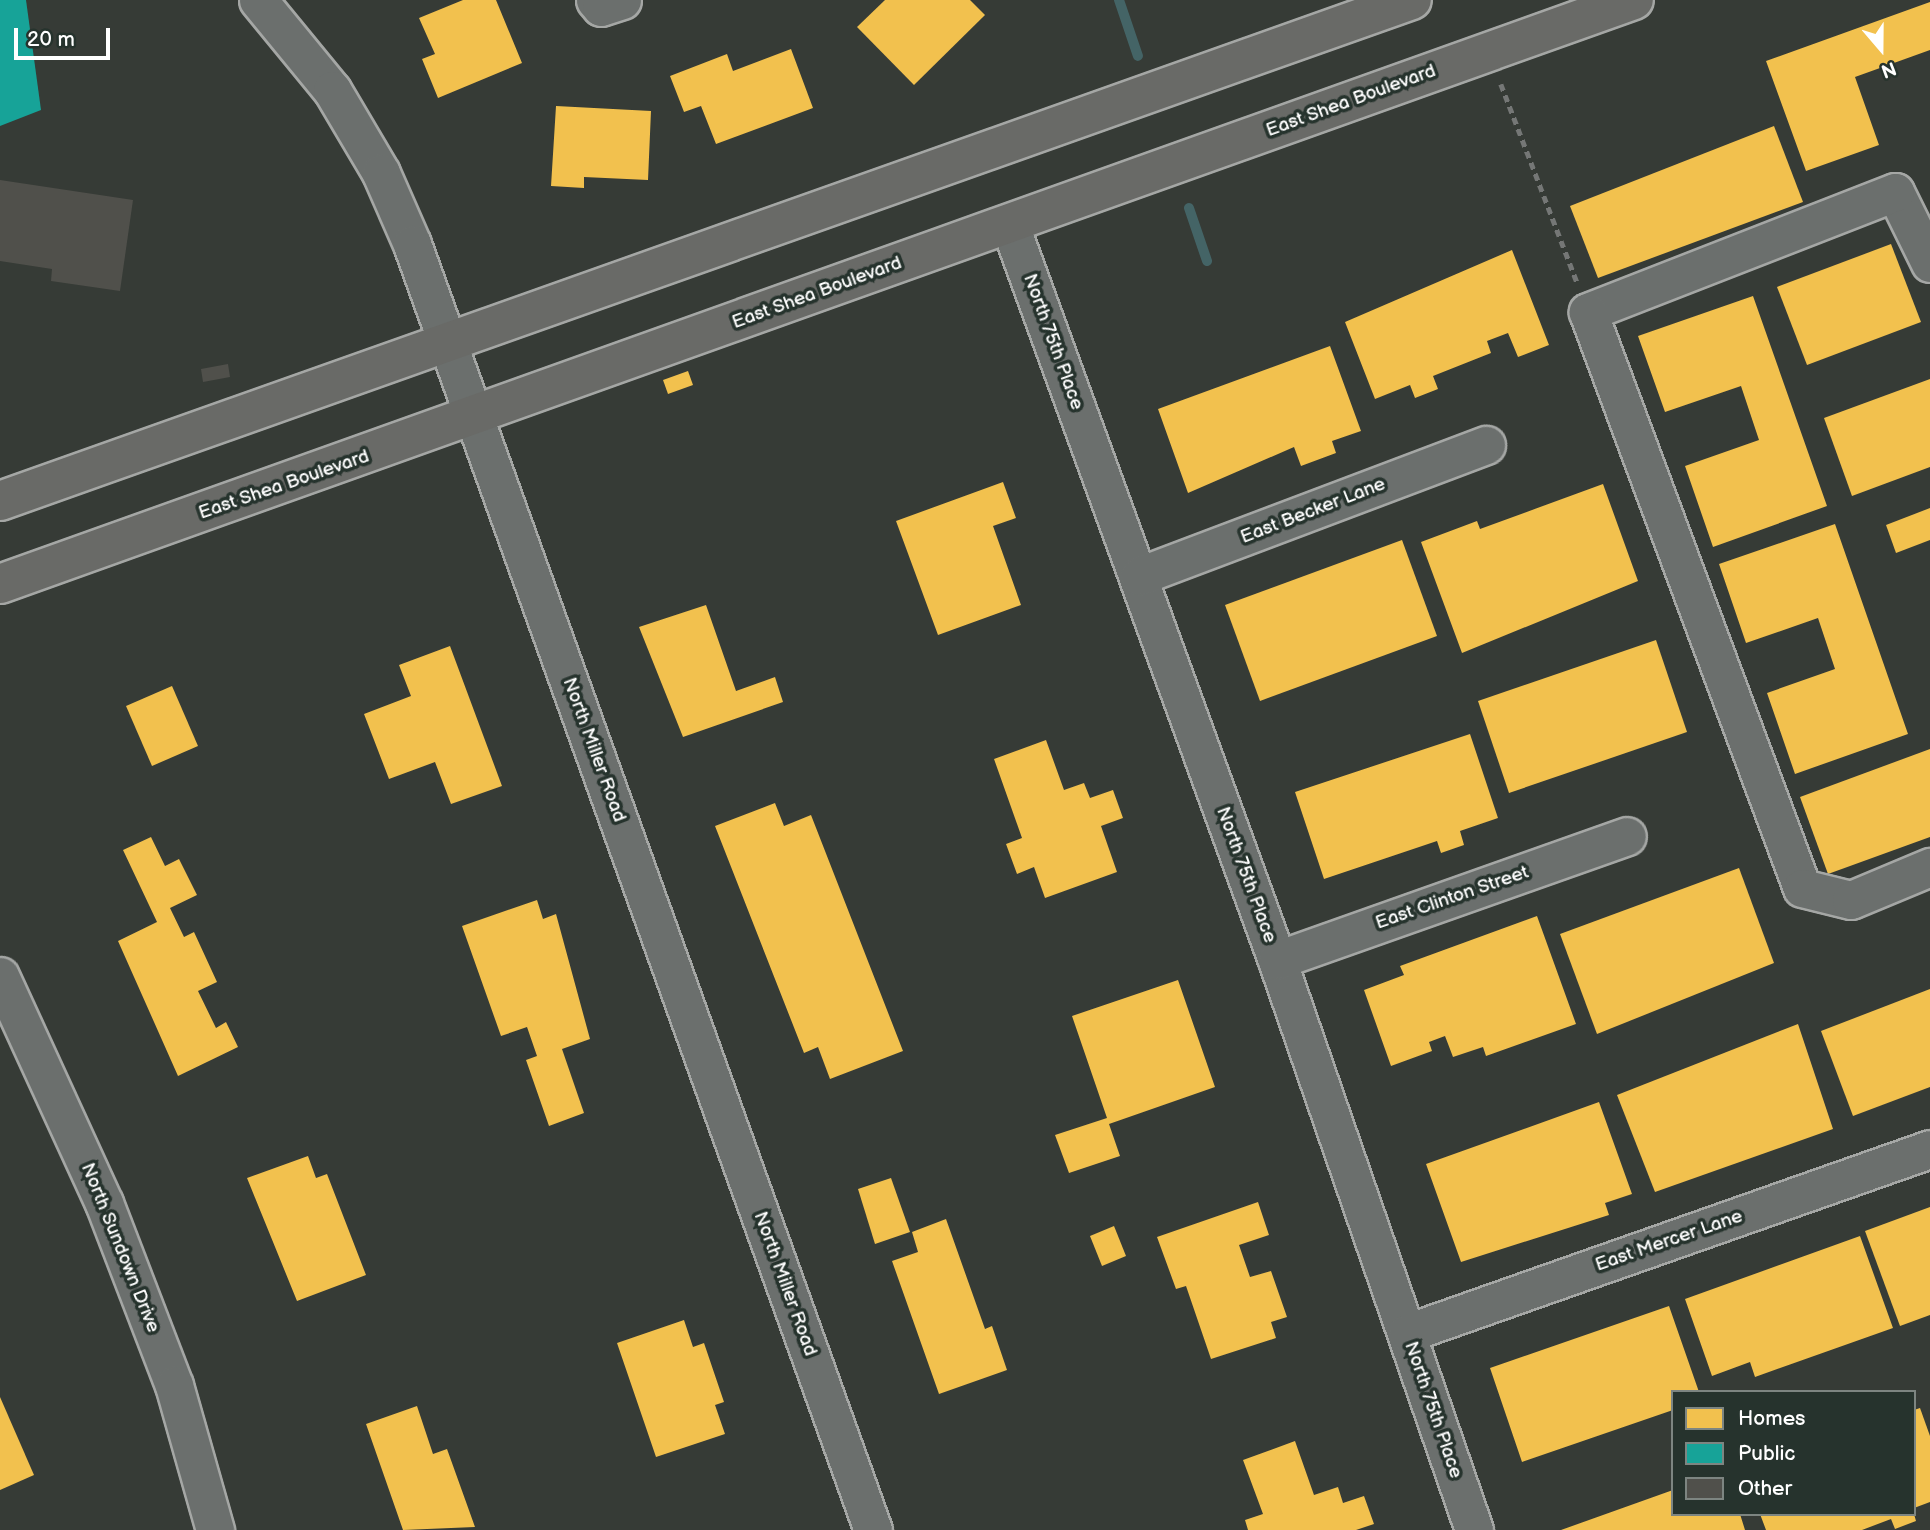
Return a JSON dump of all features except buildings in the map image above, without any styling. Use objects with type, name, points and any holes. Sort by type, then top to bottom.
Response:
[{"type":"main road","points":[[0,501],[448,345],[1412,0]]},
{"type":"main road","name":"East Shea Boulevard","points":[[0,584],[475,418],[1009,223],[1489,52],[1613,4]]},
{"type":"street","name":"North Miller Road","points":[[258,0],[332,90],[381,173],[475,418],[873,1530]]},
{"type":"street","points":[[1930,263],[1895,192],[1588,312],[1802,888],[1851,900],[1930,867]]},
{"type":"street","name":"North 75th Place","points":[[1009,223],[1277,960],[1474,1530]]},
{"type":"street","name":"East Becker Lane","points":[[1139,576],[1486,445]]},
{"type":"street","name":"East Clinton Street","points":[[1277,960],[1627,836]]},
{"type":"street","name":"North Sundown Drive","points":[[0,976],[147,1312],[215,1530]]},
{"type":"street","name":"East Mercer Lane","points":[[1407,1333],[1930,1149]]},
{"type":"path","points":[[1489,52],[1588,312]]},
{"type":"waterway","points":[[1119,0],[1138,56]]},
{"type":"waterway","points":[[1189,208],[1207,261]]}]
